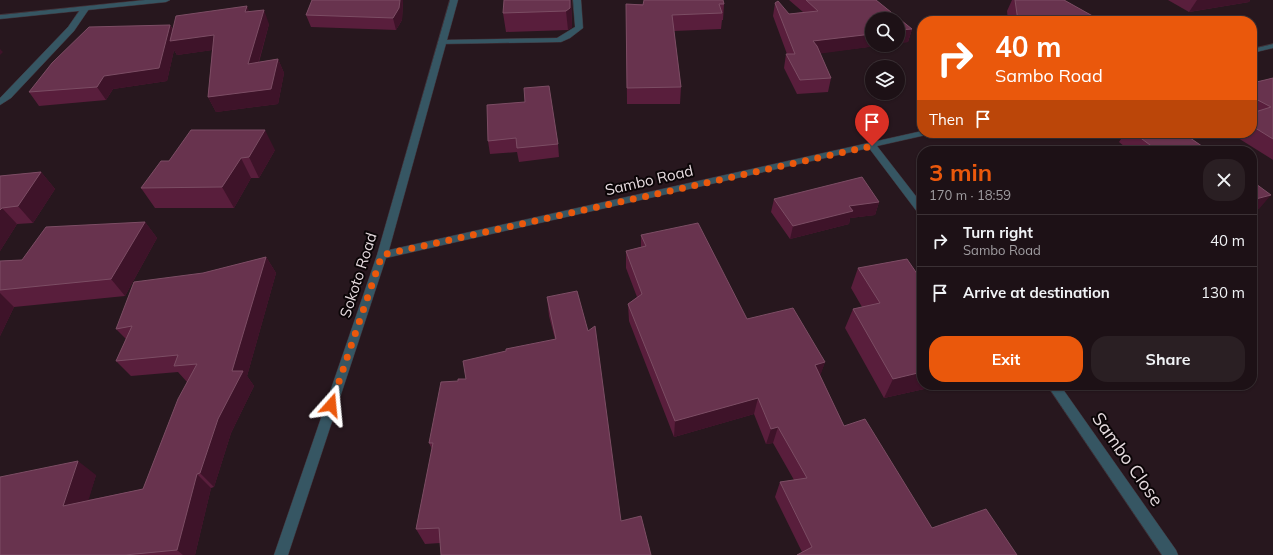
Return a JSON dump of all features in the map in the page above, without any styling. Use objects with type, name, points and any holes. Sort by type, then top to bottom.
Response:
[{"type":"street","points":[[0,18],[166,0]]},
{"type":"street","name":"Sokoto Road","points":[[281,555],[382,255],[454,0]]},
{"type":"street","points":[[442,42],[558,40],[579,28],[577,0]]},
{"type":"street","points":[[0,102],[8,96],[71,29],[85,9]]},
{"type":"street","points":[[1257,50],[1273,46]]},
{"type":"street","name":"Sambo Road","points":[[382,255],[872,146],[917,135]]},
{"type":"street","points":[[872,146],[917,205]]},
{"type":"street","name":"Sambo Close","points":[[1056,390],[1171,555]]},
{"type":"building","points":[[312,0],[400,0],[399,8],[393,18],[306,15]]},
{"type":"building","points":[[504,0],[570,0],[570,8],[566,11],[503,13]]},
{"type":"building","points":[[644,0],[723,0],[724,4],[719,4],[722,13],[672,15],[681,87],[627,88],[626,4],[643,5]]},
{"type":"building","points":[[806,0],[876,0],[891,12],[865,12],[865,35],[813,41],[817,46],[831,78],[800,80],[786,54],[795,54],[775,3],[778,1],[789,14],[818,11]]},
{"type":"building","points":[[1015,0],[1064,0],[1093,16],[1017,16]]},
{"type":"building","points":[[247,6],[245,12],[264,10],[248,64],[278,59],[271,89],[208,97],[214,35],[170,41],[176,16]]},
{"type":"building","points":[[905,23],[912,29],[905,30]]},
{"type":"building","points":[[170,25],[159,68],[104,76],[97,87],[29,92],[52,63],[89,27]]},
{"type":"building","points":[[1273,78],[1273,139],[1257,129],[1257,111],[1271,107],[1257,100],[1257,82]]},
{"type":"building","points":[[549,86],[558,144],[517,148],[516,138],[488,141],[487,105],[525,102],[524,88]]},
{"type":"building","points":[[191,130],[265,130],[249,157],[241,158],[222,187],[141,188],[161,161],[169,161]]},
{"type":"building","points":[[1141,138],[1190,138],[1202,146],[1151,146]]},
{"type":"building","points":[[41,172],[18,206],[2,208],[0,210],[0,176]]},
{"type":"building","points":[[862,177],[879,202],[849,206],[853,211],[793,226],[774,199]]},
{"type":"building","points":[[1257,185],[1271,195],[1257,199]]},
{"type":"building","points":[[145,222],[111,279],[0,290],[0,261],[22,260],[46,227]]},
{"type":"building","points":[[698,223],[747,319],[793,308],[825,362],[815,365],[844,426],[865,419],[932,528],[986,509],[1017,555],[797,555],[812,547],[780,482],[807,478],[778,427],[771,429],[758,398],[675,421],[628,304],[642,294],[626,251],[646,246],[641,235]]},
{"type":"building","points":[[266,257],[232,371],[243,371],[218,419],[200,473],[197,474],[177,550],[125,555],[0,555],[0,477],[78,461],[63,506],[143,489],[178,399],[197,364],[174,366],[178,355],[116,361],[132,326],[116,329],[134,282],[203,273]]},
{"type":"building","points":[[907,259],[917,274],[917,373],[893,379],[853,309],[880,303],[858,268]]},
{"type":"building","points":[[577,291],[588,331],[595,326],[621,521],[641,516],[651,555],[441,555],[439,528],[416,529],[433,443],[429,443],[441,382],[466,379],[463,361],[506,351],[506,349],[556,339],[547,297]]},
{"type":"route","points":[[331,405],[382,255],[872,146]]}]
